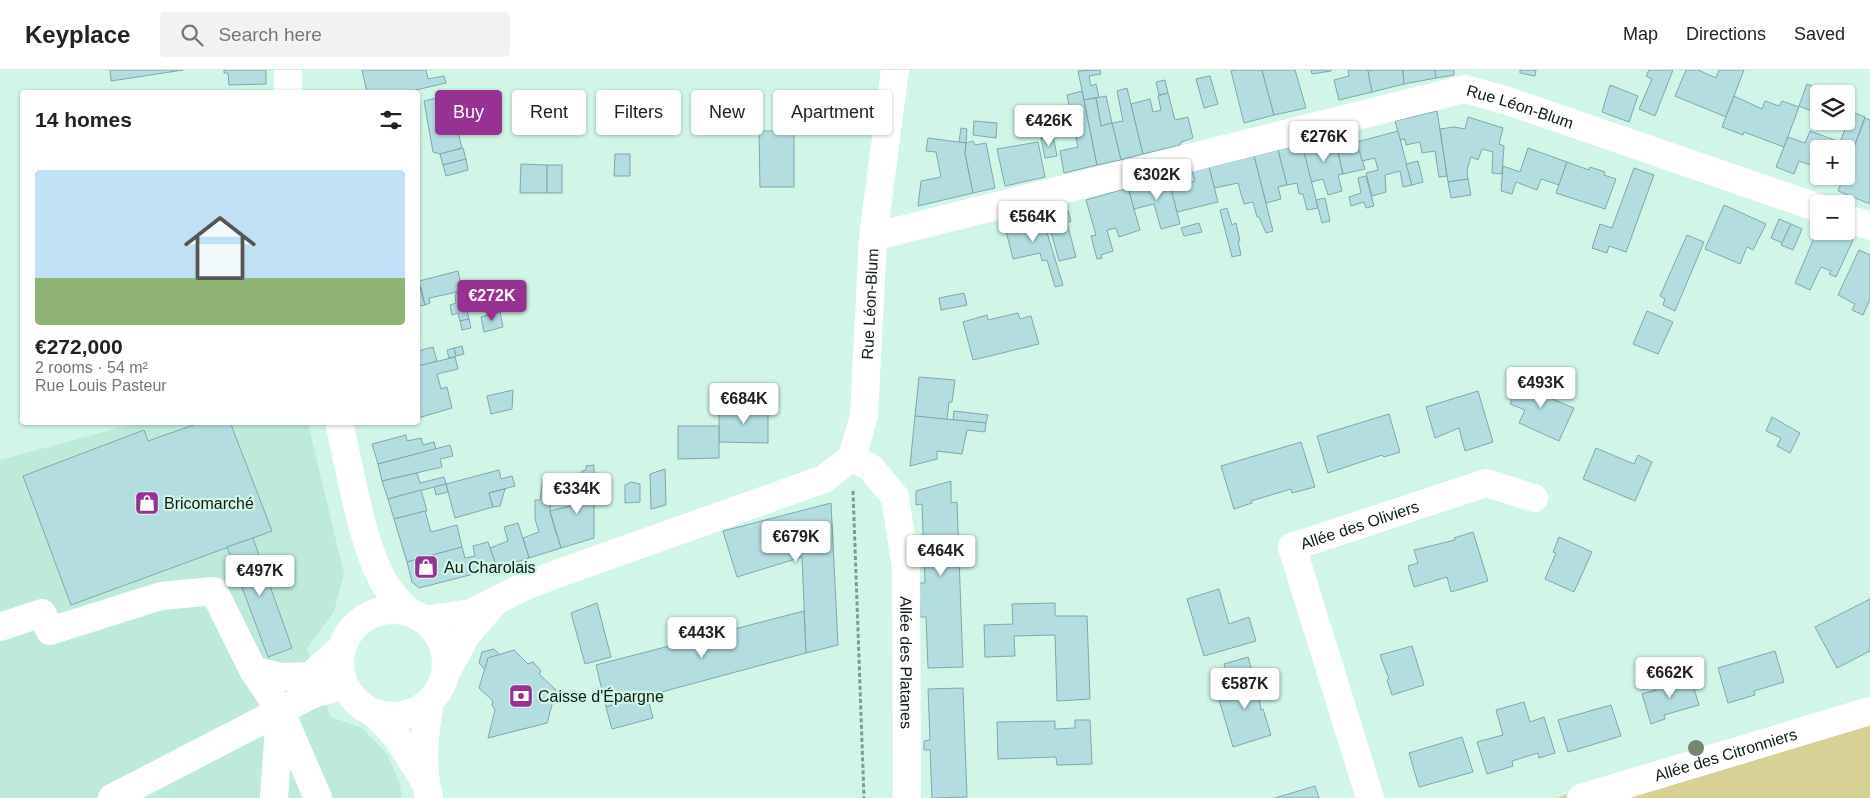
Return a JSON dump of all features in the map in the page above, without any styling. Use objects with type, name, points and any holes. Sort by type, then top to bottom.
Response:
[{"type":"street","points":[[288,70],[288,90]]},
{"type":"street","points":[[873,237],[895,70]]},
{"type":"street","name":"Rue Léon-Blum","points":[[852,458],[864,416],[873,237],[1465,89],[1508,100],[1810,205]]},
{"type":"street","points":[[1855,221],[1870,226]]},
{"type":"street","points":[[340,425],[370,551],[372,575],[365,618]]},
{"type":"street","points":[[253,670],[281,677],[310,676],[342,648],[354,626],[365,618],[386,610],[417,616],[471,613],[551,576],[824,479],[852,458]]},
{"type":"street","name":"Allée des Platanes","points":[[852,458],[871,468],[894,497],[906,568],[906,798]]},
{"type":"street","name":"Allée des Oliviers","points":[[1370,798],[1292,547],[1486,483],[1534,498]]},
{"type":"street","points":[[370,551],[381,577],[394,598],[436,630],[443,643],[446,672]]},
{"type":"street","points":[[0,627],[42,613],[50,631],[161,596],[214,591],[253,670],[280,710],[318,798]]},
{"type":"street","points":[[427,790],[423,738],[430,702],[440,688],[446,672],[468,634],[495,601]]},
{"type":"street","points":[[342,648],[340,672],[344,685],[351,697],[362,707],[376,714],[390,717],[404,716],[430,702]]},
{"type":"street","points":[[112,798],[280,710],[314,694],[344,685]]},
{"type":"street","points":[[274,798],[280,710]]},
{"type":"street","name":"Allée des Citronniers","points":[[1581,798],[1870,711]]},
{"type":"street","points":[[376,714],[397,737],[427,790]]},
{"type":"path","points":[[852,458],[864,798]]},
{"type":"shaded area","points":[[130,425],[308,425],[344,574],[334,612],[307,648],[331,717],[362,728],[387,754],[400,784],[402,798],[0,798],[0,460]]},
{"type":"shaded area","points":[[1870,701],[1870,798],[1556,798]]},
{"type":"building","points":[[110,70],[183,70],[111,81]]},
{"type":"building","points":[[224,70],[266,70],[266,84],[229,85],[228,73],[224,73]]},
{"type":"building","points":[[362,70],[426,70],[428,79],[444,76],[446,83],[416,90],[367,90]]},
{"type":"building","points":[[1100,70],[1101,74],[1089,76],[1091,86],[1096,84],[1099,97],[1084,100],[1078,71]]},
{"type":"building","points":[[1262,70],[1274,115],[1244,123],[1231,71]]},
{"type":"building","points":[[1262,70],[1295,70],[1306,108],[1274,115]]},
{"type":"building","points":[[1311,70],[1331,70],[1331,71],[1312,74]]},
{"type":"building","points":[[1348,70],[1368,70],[1372,92],[1339,100],[1334,80],[1349,76]]},
{"type":"building","points":[[1403,70],[1404,84],[1372,92],[1368,71]]},
{"type":"building","points":[[1403,70],[1435,70],[1436,78],[1404,84]]},
{"type":"building","points":[[1435,70],[1454,70],[1454,75],[1436,78]]},
{"type":"building","points":[[1520,70],[1536,70],[1535,76],[1520,73]]},
{"type":"building","points":[[1649,70],[1673,70],[1655,116],[1639,109],[1652,79],[1646,76]]},
{"type":"building","points":[[1686,70],[1698,70],[1716,78],[1719,70],[1744,70],[1726,117],[1675,96]]},
{"type":"building","points":[[1210,76],[1218,104],[1204,108],[1196,79]]},
{"type":"building","points":[[1165,80],[1168,93],[1159,95],[1156,82]]},
{"type":"building","points":[[1807,84],[1810,85],[1810,110],[1799,106]]},
{"type":"building","points":[[1610,85],[1638,96],[1629,122],[1602,112]]},
{"type":"building","points":[[1127,88],[1143,154],[1121,160],[1112,123],[1123,121],[1117,91]]},
{"type":"building","points":[[1082,91],[1097,165],[1064,173],[1060,151],[1078,147],[1067,95]]},
{"type":"building","points":[[1168,93],[1175,120],[1188,117],[1193,138],[1181,142],[1180,145],[1143,154],[1131,104],[1150,99],[1153,112],[1161,110],[1158,96]]},
{"type":"building","points":[[1106,96],[1112,123],[1101,126],[1096,98]]},
{"type":"building","points":[[1734,96],[1762,109],[1765,101],[1779,106],[1782,101],[1799,107],[1784,147],[1744,132],[1743,135],[1722,127]]},
{"type":"building","points":[[435,98],[435,135],[459,135],[462,148],[440,154],[433,152],[424,101]]},
{"type":"building","points":[[1096,98],[1101,126],[1112,123],[1121,160],[1097,165],[1084,100]]},
{"type":"building","points":[[1437,111],[1447,176],[1439,177],[1435,151],[1422,153],[1420,142],[1406,145],[1405,139],[1400,140],[1395,121]]},
{"type":"building","points":[[1855,113],[1865,117],[1855,144],[1855,140],[1841,140],[1845,130],[1855,130]]},
{"type":"building","points":[[1468,117],[1503,128],[1499,144],[1504,146],[1502,174],[1492,173],[1493,152],[1482,149],[1478,160],[1471,157],[1467,170],[1468,179],[1448,182],[1440,129],[1454,127],[1465,129]]},
{"type":"building","points":[[1865,118],[1870,120],[1870,204],[1855,198],[1855,195],[1848,195],[1838,191],[1840,185],[1855,185],[1855,145]]},
{"type":"building","points":[[974,121],[997,123],[996,138],[973,135]]},
{"type":"building","points":[[961,128],[967,129],[966,143],[959,142]]},
{"type":"building","points":[[763,131],[773,131],[773,135],[794,135],[794,187],[760,187],[759,135],[763,135]]},
{"type":"building","points":[[1354,131],[1365,169],[1343,174],[1334,136]]},
{"type":"building","points":[[1398,131],[1412,185],[1403,187],[1400,171],[1385,175],[1386,192],[1372,196],[1366,173],[1378,170],[1375,158],[1362,161],[1357,142]]},
{"type":"building","points":[[1810,131],[1835,140],[1810,140],[1810,165],[1799,161],[1794,174],[1776,167],[1788,137],[1805,143]]},
{"type":"building","points":[[1053,136],[1057,156],[1045,158],[1041,138]]},
{"type":"building","points":[[1334,136],[1343,174],[1338,175],[1342,191],[1328,195],[1323,179],[1311,182],[1302,144]]},
{"type":"building","points":[[928,138],[966,143],[965,153],[973,193],[918,206],[921,181],[941,177],[936,152],[926,151]]},
{"type":"building","points":[[973,141],[975,145],[986,143],[995,188],[973,193],[965,153],[966,143]]},
{"type":"building","points":[[1038,142],[1045,177],[1005,186],[997,149]]},
{"type":"building","points":[[1302,144],[1318,208],[1307,210],[1303,194],[1299,194],[1297,183],[1287,185],[1278,150]]},
{"type":"building","points":[[463,148],[466,159],[443,165],[440,154]]},
{"type":"building","points":[[1528,148],[1567,162],[1559,185],[1541,179],[1537,190],[1516,182],[1512,194],[1501,191],[1503,166],[1520,172]]},
{"type":"building","points":[[1278,150],[1287,185],[1278,187],[1281,199],[1266,203],[1254,156]]},
{"type":"building","points":[[615,154],[630,154],[630,176],[614,176]]},
{"type":"building","points":[[1254,156],[1273,231],[1266,233],[1259,217],[1257,217],[1253,202],[1244,204],[1238,183],[1214,188],[1209,167]]},
{"type":"building","points":[[466,159],[468,170],[446,176],[443,165]]},
{"type":"building","points":[[1418,161],[1423,182],[1412,185],[1406,164]]},
{"type":"building","points":[[1567,162],[1589,170],[1590,167],[1605,172],[1604,175],[1616,179],[1605,209],[1556,193]]},
{"type":"building","points":[[521,164],[547,165],[547,193],[520,193]]},
{"type":"building","points":[[547,165],[562,165],[562,193],[547,193]]},
{"type":"building","points":[[1209,167],[1218,202],[1177,212],[1170,187],[1195,181],[1192,171]]},
{"type":"building","points":[[1634,168],[1654,175],[1626,252],[1609,246],[1607,253],[1592,248],[1600,224],[1612,228]]},
{"type":"building","points":[[1366,176],[1374,206],[1366,208],[1364,202],[1351,206],[1349,197],[1361,193],[1358,178]]},
{"type":"building","points":[[1168,178],[1180,224],[1161,229],[1154,204],[1134,209],[1128,188]]},
{"type":"building","points":[[1468,179],[1471,195],[1451,198],[1448,182]]},
{"type":"building","points":[[1128,188],[1140,230],[1119,237],[1116,228],[1107,230],[1113,251],[1101,255],[1102,258],[1097,259],[1091,236],[1096,235],[1086,200]]},
{"type":"building","points":[[1325,198],[1330,221],[1322,223],[1316,200]]},
{"type":"building","points":[[1724,205],[1766,224],[1753,250],[1747,247],[1740,264],[1705,249]]},
{"type":"building","points":[[1227,208],[1232,225],[1236,223],[1240,241],[1238,241],[1241,255],[1232,257],[1220,210]]},
{"type":"building","points":[[1068,211],[1071,221],[1067,223],[1076,257],[1059,261],[1047,217]]},
{"type":"building","points":[[1041,213],[1063,285],[1055,287],[1047,260],[1042,261],[1040,253],[1013,259],[1005,227],[1031,220],[1030,216]]},
{"type":"building","points":[[1779,219],[1791,224],[1782,243],[1771,238]]},
{"type":"building","points":[[1199,223],[1202,232],[1184,236],[1181,228]]},
{"type":"building","points":[[1791,224],[1802,229],[1793,250],[1781,245]]},
{"type":"building","points":[[1687,235],[1704,242],[1675,311],[1663,305],[1665,299],[1660,296]]},
{"type":"building","points":[[1813,240],[1853,240],[1836,277],[1829,274],[1831,271],[1821,267],[1810,290],[1795,283]]},
{"type":"building","points":[[1859,250],[1870,255],[1870,299],[1863,315],[1852,310],[1855,304],[1838,295]]},
{"type":"building","points":[[458,271],[469,319],[460,321],[458,313],[452,315],[450,305],[456,303],[455,296],[457,292],[429,298],[430,303],[425,305],[420,281]]},
{"type":"building","points":[[420,288],[425,305],[420,306]]},
{"type":"building","points":[[964,293],[967,305],[941,310],[939,298]]},
{"type":"building","points":[[1647,311],[1673,322],[1658,354],[1633,344]]},
{"type":"building","points":[[500,312],[503,327],[484,332],[481,317]]},
{"type":"building","points":[[1018,313],[1020,319],[1031,316],[1039,344],[973,360],[963,322],[987,315],[988,320]]},
{"type":"building","points":[[469,319],[471,328],[462,330],[460,321]]},
{"type":"building","points":[[462,346],[464,354],[456,356],[454,348]]},
{"type":"building","points":[[433,347],[437,361],[420,366],[420,350]]},
{"type":"building","points":[[454,348],[456,356],[449,358],[447,350]]},
{"type":"building","points":[[455,357],[458,369],[437,374],[441,389],[447,387],[452,408],[420,417],[420,366]]},
{"type":"building","points":[[1524,371],[1539,377],[1533,391],[1574,408],[1559,441],[1519,423],[1525,410],[1510,404]]},
{"type":"building","points":[[919,377],[955,380],[952,402],[949,402],[947,420],[915,416]]},
{"type":"building","points":[[513,390],[512,409],[491,414],[487,396]]},
{"type":"building","points":[[1478,391],[1493,442],[1465,451],[1459,428],[1435,438],[1426,407]]},
{"type":"building","points":[[719,407],[768,408],[768,443],[719,442]]},
{"type":"building","points":[[954,411],[988,415],[986,423],[953,420]]},
{"type":"building","points":[[1389,414],[1400,452],[1384,457],[1382,455],[1328,473],[1317,436]]},
{"type":"building","points":[[915,416],[986,423],[985,432],[967,430],[962,454],[937,451],[937,459],[910,466]]},
{"type":"building","points":[[1772,417],[1800,433],[1790,453],[1777,446],[1781,438],[1766,431]]},
{"type":"building","name":"Bricomarché","points":[[193,425],[231,425],[272,531],[71,605],[23,476],[144,430],[148,441]]},
{"type":"building","points":[[678,426],[719,426],[719,458],[678,459]]},
{"type":"building","points":[[406,435],[407,441],[421,438],[423,445],[434,442],[436,449],[378,464],[372,444]]},
{"type":"building","points":[[1301,442],[1315,487],[1292,493],[1291,489],[1251,501],[1252,503],[1234,509],[1221,466]]},
{"type":"building","points":[[450,445],[453,456],[440,459],[442,467],[382,481],[378,464]]},
{"type":"building","points":[[1596,448],[1634,464],[1638,455],[1652,462],[1635,501],[1583,479]]},
{"type":"building","points":[[594,465],[594,538],[561,548],[550,511],[582,503],[582,471],[586,470],[586,466]]},
{"type":"building","points":[[665,469],[666,505],[651,509],[650,474]]},
{"type":"building","points":[[499,470],[501,479],[512,476],[515,486],[489,493],[493,507],[455,518],[446,484]]},
{"type":"building","points":[[417,473],[420,483],[444,477],[446,484],[388,499],[382,481]]},
{"type":"building","points":[[543,478],[551,478],[550,513],[561,548],[529,558],[523,538],[539,532],[535,519],[535,500],[540,500]]},
{"type":"building","points":[[551,478],[561,478],[561,489],[551,488]]},
{"type":"building","points":[[951,481],[951,503],[957,502],[963,667],[928,668],[926,617],[920,617],[919,583],[925,583],[922,504],[916,505],[916,491]]},
{"type":"building","points":[[631,482],[640,484],[640,502],[625,503],[625,485]]},
{"type":"building","points":[[446,484],[448,492],[436,495],[434,487]]},
{"type":"building","points":[[505,489],[500,506],[493,507],[489,493]]},
{"type":"building","points":[[421,490],[427,511],[394,519],[388,499]]},
{"type":"building","points":[[831,503],[838,645],[806,653],[802,557],[737,577],[723,531]]},
{"type":"building","points":[[425,511],[431,532],[457,525],[462,547],[407,562],[394,519]]},
{"type":"building","points":[[518,523],[529,558],[497,568],[490,548],[508,541],[504,527]]},
{"type":"building","points":[[1473,532],[1488,581],[1451,592],[1447,577],[1414,587],[1408,566],[1418,563],[1414,550],[1455,540],[1454,538]]},
{"type":"building","points":[[1559,537],[1592,552],[1574,592],[1545,579],[1556,553],[1553,552]]},
{"type":"building","points":[[253,538],[292,648],[268,657],[227,547]]},
{"type":"building","points":[[488,542],[497,568],[419,588],[412,582],[407,562],[462,547],[465,558],[475,556],[473,546]]},
{"type":"building","points":[[1219,589],[1229,624],[1249,617],[1256,641],[1204,656],[1187,599]]},
{"type":"building","points":[[1870,599],[1870,651],[1837,668],[1815,627]]},
{"type":"building","points":[[597,603],[611,657],[585,664],[571,613]]},
{"type":"building","points":[[1055,603],[1055,616],[1087,616],[1090,699],[1057,701],[1055,635],[1014,636],[1015,656],[985,657],[984,625],[1013,624],[1012,604]]},
{"type":"building","points":[[804,611],[806,653],[606,707],[596,665]]},
{"type":"building","points":[[1412,646],[1424,685],[1392,695],[1387,680],[1389,679],[1380,655]]},
{"type":"building","points":[[494,649],[500,655],[488,658],[485,670],[479,663],[482,652]]},
{"type":"building","name":"Caisse d'Épargne","points":[[514,650],[528,664],[533,662],[541,671],[539,674],[556,690],[547,723],[488,738],[495,710],[492,705],[493,701],[479,688],[488,658]]},
{"type":"building","points":[[1775,651],[1784,682],[1754,691],[1755,695],[1728,703],[1718,668]]},
{"type":"building","points":[[1248,657],[1254,677],[1230,685],[1224,664]]},
{"type":"building","points":[[1269,673],[1273,686],[1258,691],[1261,710],[1263,709],[1271,735],[1233,747],[1216,689]]},
{"type":"building","points":[[1690,676],[1699,705],[1664,715],[1665,719],[1651,724],[1642,694],[1656,690],[1655,686]]},
{"type":"building","points":[[963,688],[967,797],[932,798],[930,750],[924,750],[924,741],[930,740],[928,689]]},
{"type":"building","points":[[647,695],[653,718],[612,729],[606,707]]},
{"type":"building","points":[[1524,702],[1530,722],[1544,717],[1555,753],[1539,758],[1538,753],[1512,761],[1513,766],[1487,774],[1477,742],[1503,735],[1496,710]]},
{"type":"building","points":[[1611,705],[1621,736],[1568,752],[1558,720]]},
{"type":"building","points":[[1075,720],[1090,720],[1092,764],[1057,765],[1056,757],[998,759],[997,722],[1055,721],[1055,729],[1075,728]]},
{"type":"building","points":[[1462,737],[1473,772],[1419,787],[1409,753]]},
{"type":"building","points":[[1315,786],[1319,798],[1275,798]]},
{"type":"place","name":"Bricomarché","points":[[147,503]]},
{"type":"place","name":"Au Charolais","points":[[426,567]]},
{"type":"place","name":"Caisse d'Épargne","points":[[521,696]]}]
